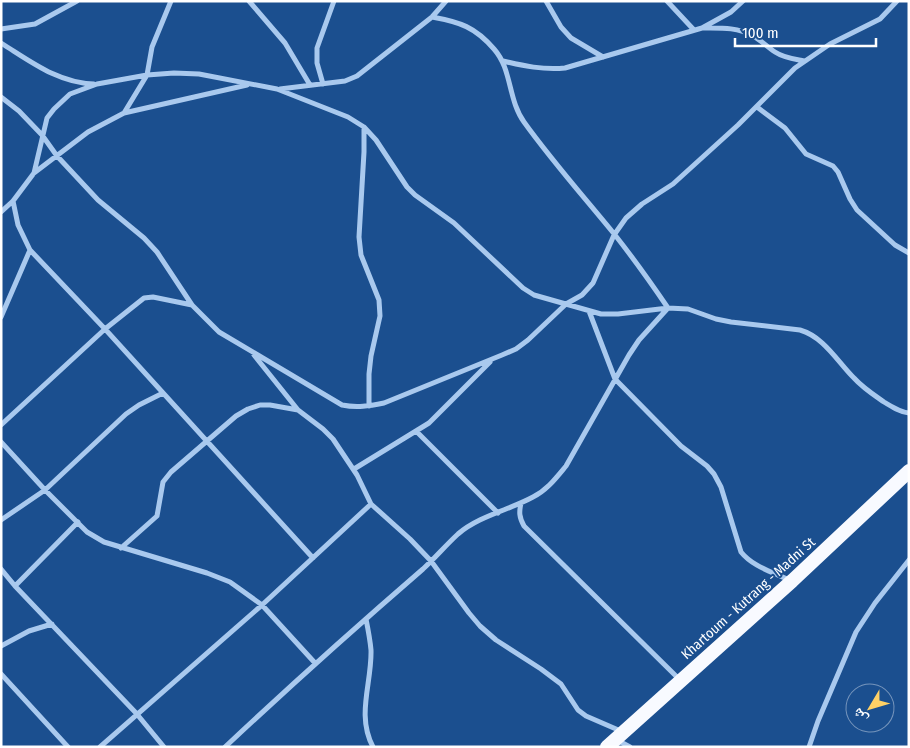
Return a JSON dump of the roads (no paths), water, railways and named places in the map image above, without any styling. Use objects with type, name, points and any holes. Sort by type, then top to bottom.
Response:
[{"type":"highway","name":"Khartoum - Kutrang - Madni St","points":[[615,739],[792,581],[909,471]]},
{"type":"street","points":[[1,29],[35,24],[77,1]]},
{"type":"street","points":[[124,113],[146,75],[152,46],[171,1]]},
{"type":"street","points":[[249,1],[285,43],[310,85]]},
{"type":"street","points":[[322,84],[317,63],[318,48],[334,1]]},
{"type":"street","points":[[277,89],[345,81],[357,76],[432,17],[446,1]]},
{"type":"street","points":[[546,1],[561,27],[571,38],[603,57]]},
{"type":"street","points":[[667,1],[694,30]]},
{"type":"street","points":[[702,28],[732,12],[743,1]]},
{"type":"street","points":[[1,97],[19,111],[42,135],[57,156],[98,200],[144,238],[157,252],[192,305],[219,332],[342,405],[354,407],[369,406],[384,403],[516,349],[566,304],[582,296],[592,283],[614,235],[626,218],[642,204],[678,179],[804,61],[830,44],[880,18],[897,1]]},
{"type":"street","points":[[432,17],[456,21],[472,28],[496,50],[503,61],[515,106],[523,120],[642,270],[668,308]]},
{"type":"street","points":[[503,61],[533,68],[565,68],[702,28],[741,30],[777,53],[788,58],[804,61]]},
{"type":"street","points":[[1,43],[54,76],[86,84],[97,84]]},
{"type":"street","points":[[34,173],[47,118],[60,102],[70,94],[97,84],[146,75],[199,74],[277,89],[348,116],[364,127],[376,140],[407,187],[415,195],[454,223],[523,288],[534,295],[601,314],[618,314],[668,308],[688,309],[716,319],[810,333],[819,339],[855,380],[872,394],[889,405],[909,413]]},
{"type":"street","points":[[1,212],[13,201],[34,173],[88,132],[124,113],[250,84]]},
{"type":"street","points":[[757,107],[785,128],[806,154],[833,166],[838,172],[857,210],[895,245],[909,253]]},
{"type":"street","points":[[364,127],[359,237],[361,255],[379,300],[380,316],[371,356],[369,406]]},
{"type":"street","points":[[13,201],[18,224],[30,250],[106,329],[313,558]]},
{"type":"street","points":[[1,317],[30,250]]},
{"type":"street","points":[[1,425],[106,329],[144,298],[153,297],[192,305]]},
{"type":"street","points":[[225,747],[315,663],[460,533],[544,490],[566,466],[638,340],[668,308]]},
{"type":"street","points":[[589,311],[615,379],[681,446],[708,466],[714,474],[721,487],[741,552],[755,564],[792,581]]},
{"type":"street","points":[[252,353],[298,410],[324,429],[333,439],[354,469],[371,504],[431,561],[469,613],[496,640],[541,669],[560,684],[578,710],[615,739],[630,747]]},
{"type":"street","points":[[354,469],[416,432],[443,410],[492,359]]},
{"type":"street","points":[[1,520],[45,490],[126,414],[139,405],[164,393]]},
{"type":"street","points":[[121,548],[157,516],[163,482],[171,472],[236,416],[260,405],[298,410]]},
{"type":"street","points":[[416,432],[498,513]]},
{"type":"street","points":[[1,442],[87,532],[104,542],[121,548],[207,573],[230,582],[262,604],[315,663]]},
{"type":"street","points":[[521,502],[519,514],[524,526],[681,681]]},
{"type":"street","points":[[100,747],[136,713],[262,604],[371,504]]},
{"type":"street","points":[[15,586],[78,522]]},
{"type":"street","points":[[809,747],[818,721],[856,632],[875,603],[909,560]]},
{"type":"street","points":[[1,569],[136,713],[164,747]]},
{"type":"street","points":[[366,619],[371,651],[364,723],[373,747]]},
{"type":"street","points":[[1,646],[29,631],[52,624]]},
{"type":"street","points":[[1,674],[68,747]]}]
